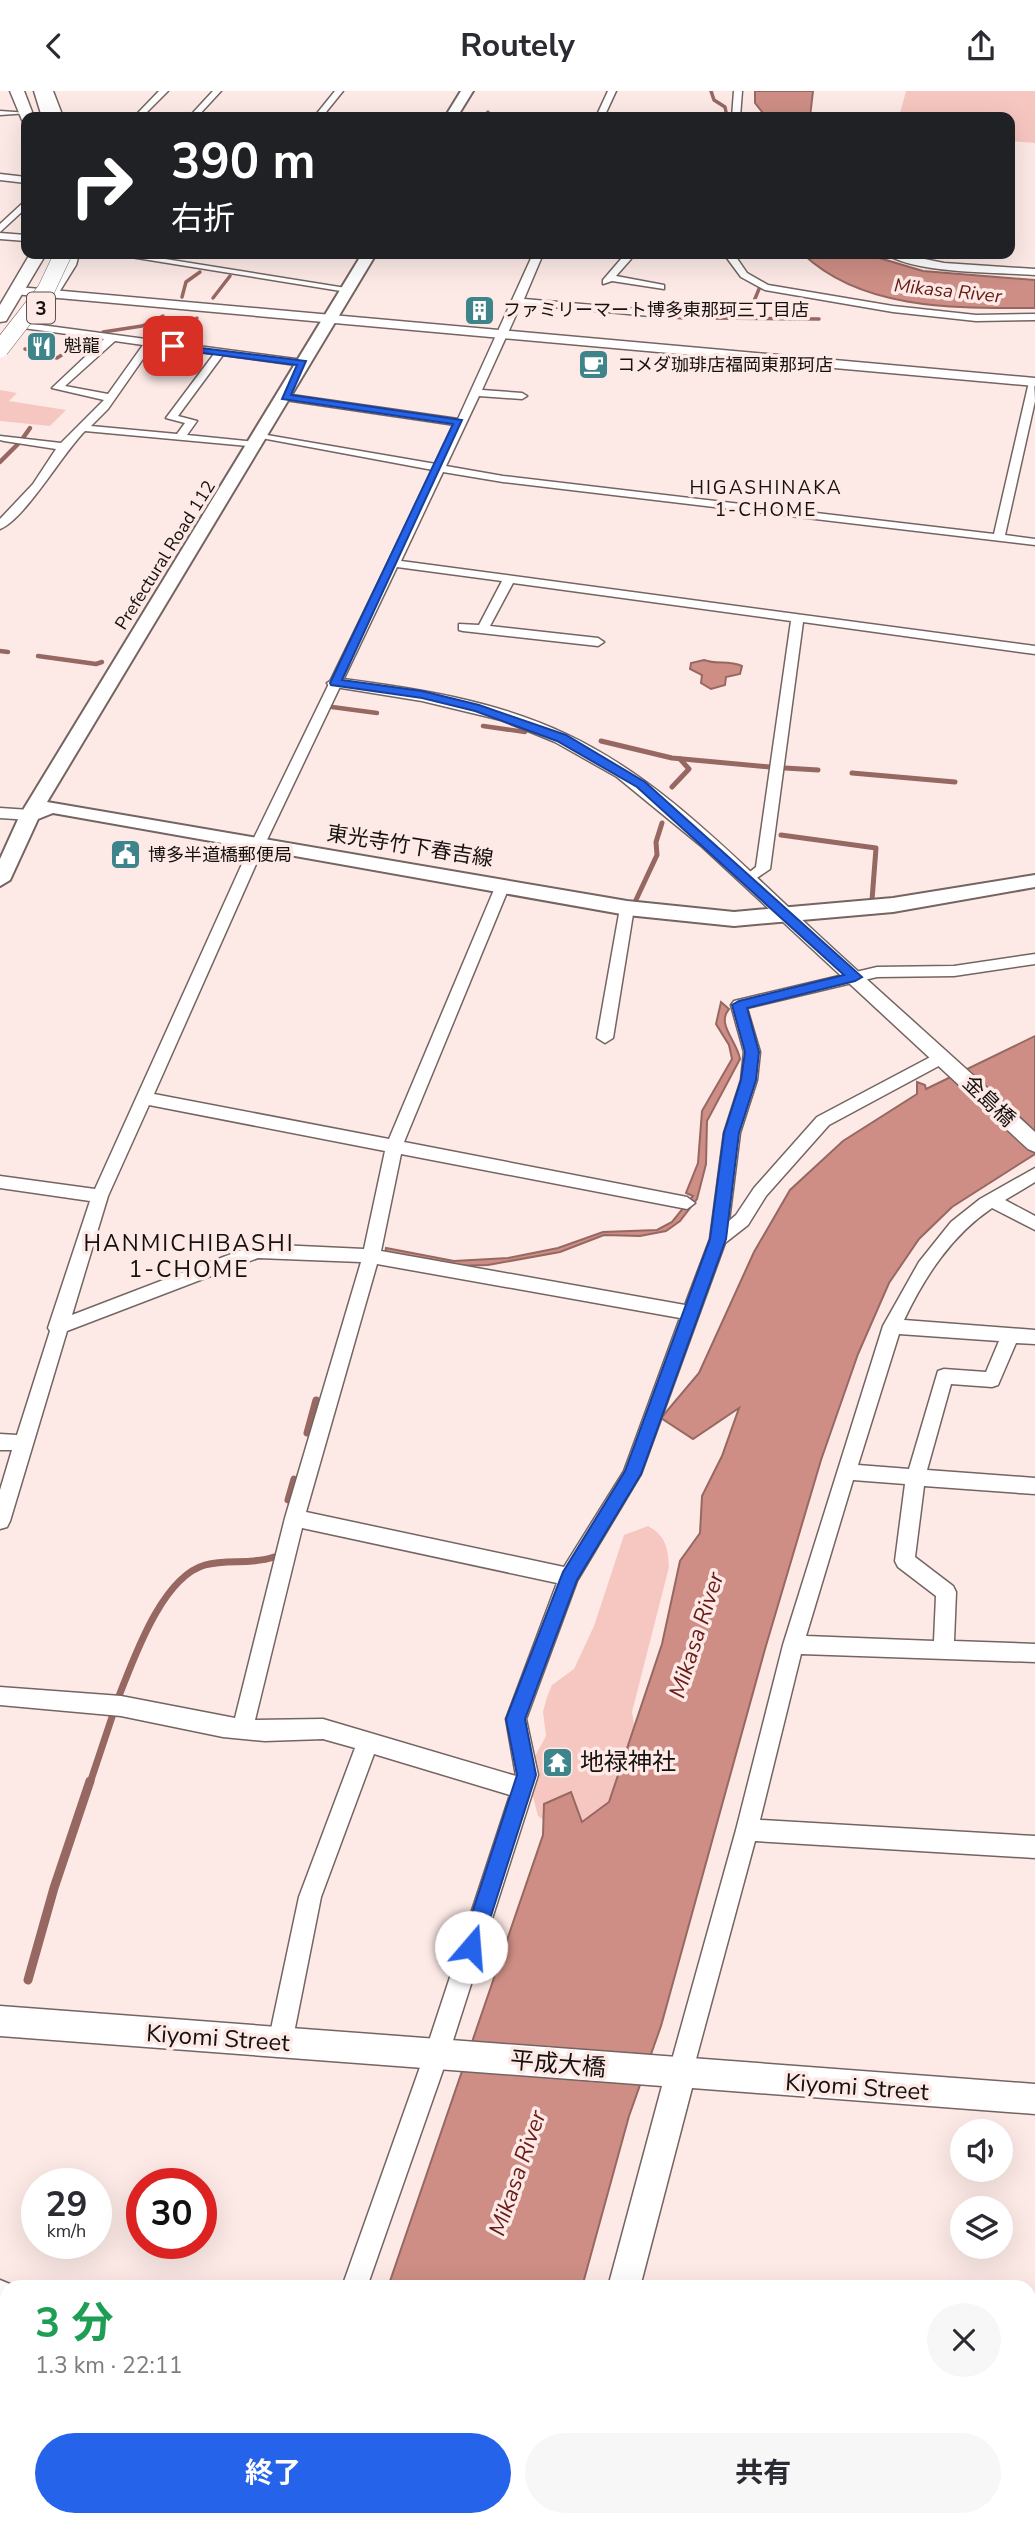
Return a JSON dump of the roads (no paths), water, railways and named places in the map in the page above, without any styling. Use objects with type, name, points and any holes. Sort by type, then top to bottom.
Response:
[{"type":"highway","points":[[18,91],[27,112]]},
{"type":"highway","points":[[26,91],[29,112]]},
{"type":"highway","points":[[43,91],[48,112]]},
{"type":"highway","points":[[43,91],[54,112]]},
{"type":"highway","name":"3","points":[[0,317],[35,259]]},
{"type":"highway","points":[[0,328],[30,288],[44,259]]},
{"type":"highway","points":[[0,349],[46,289],[61,259]]},
{"type":"highway","name":"3","points":[[0,356],[52,294],[69,259]]},
{"type":"main road","points":[[454,112],[467,91]]},
{"type":"main road","name":"Prefectural Road 112","points":[[0,880],[30,815],[259,441],[366,259]]},
{"type":"main road","name":"東光寺竹下春吉線","points":[[30,815],[52,807],[626,908],[734,919],[893,905],[1035,881]]},
{"type":"street","points":[[143,112],[164,91]]},
{"type":"street","points":[[197,112],[216,91]]},
{"type":"street","points":[[322,112],[339,91]]},
{"type":"street","points":[[602,112],[612,91]]},
{"type":"street","points":[[736,112],[738,91]]},
{"type":"street","points":[[0,113],[21,115]]},
{"type":"street","points":[[0,177],[21,181]]},
{"type":"street","points":[[0,229],[21,208]]},
{"type":"street","points":[[0,236],[21,237]]},
{"type":"street","points":[[146,259],[347,289]]},
{"type":"street","points":[[193,267],[200,259]]},
{"type":"street","points":[[0,1521],[57,1328],[100,1196],[258,844],[459,422],[503,336],[515,301],[536,259]]},
{"type":"street","points":[[626,259],[608,280],[662,287]]},
{"type":"street","points":[[733,259],[749,280],[777,289],[893,309],[976,318],[1035,317]]},
{"type":"street","points":[[905,259],[947,267],[1035,272]]},
{"type":"street","points":[[18,291],[1035,382],[999,537]]},
{"type":"street","points":[[515,301],[650,313]]},
{"type":"street","points":[[26,326],[303,363]]},
{"type":"street","points":[[110,398],[57,388],[112,338]]},
{"type":"street","points":[[0,527],[5,514],[37,486],[63,447],[110,398],[149,343]]},
{"type":"street","points":[[180,438],[191,421],[171,418],[220,353]]},
{"type":"street","points":[[474,392],[522,396]]},
{"type":"street","points":[[285,397],[459,422]]},
{"type":"street","points":[[82,428],[180,438],[259,441],[503,479],[1035,542]]},
{"type":"street","points":[[4,438],[63,447]]},
{"type":"street","points":[[393,563],[1035,649]]},
{"type":"street","points":[[483,629],[509,579]]},
{"type":"street","points":[[748,879],[763,869],[797,618]]},
{"type":"street","points":[[463,627],[597,642]]},
{"type":"street","name":"金島橋","points":[[335,683],[422,694],[479,708],[561,738],[641,785],[748,879],[1035,1144]]},
{"type":"street","points":[[0,813],[30,815]]},
{"type":"street","points":[[243,1727],[295,1518],[372,1256],[396,1144],[503,885]]},
{"type":"street","points":[[605,1038],[626,908]]},
{"type":"street","points":[[356,2280],[437,2053],[527,1775],[516,1719],[569,1577],[632,1474],[718,1239],[732,1133],[749,1080],[752,1052],[739,1005],[877,972],[954,971],[1035,959]]},
{"type":"street","points":[[718,1239],[742,1220],[760,1192],[823,1121],[943,1057]]},
{"type":"street","points":[[144,1098],[396,1144],[687,1203]]},
{"type":"street","points":[[626,2280],[747,1831],[793,1645],[892,1326],[909,1290],[938,1249],[970,1215],[1035,1174]]},
{"type":"street","points":[[0,1182],[100,1196]]},
{"type":"street","points":[[992,1200],[1035,1224]]},
{"type":"street","points":[[57,1328],[257,1251],[372,1256],[692,1314]]},
{"type":"street","points":[[892,1326],[1035,1337]]},
{"type":"street","points":[[944,1650],[946,1592],[905,1561],[916,1476],[944,1376],[992,1380],[1010,1335]]},
{"type":"street","points":[[0,1442],[24,1443]]},
{"type":"street","points":[[846,1472],[1035,1486]]},
{"type":"street","points":[[295,1518],[569,1577]]},
{"type":"street","points":[[793,1645],[1035,1653]]},
{"type":"street","points":[[0,1696],[121,1706],[180,1716],[223,1727],[265,1731],[323,1729],[522,1788]]},
{"type":"street","points":[[280,2042],[310,1897],[368,1742]]},
{"type":"street","points":[[747,1831],[1035,1847]]},
{"type":"street","name":"Kiyomi Street","points":[[0,2021],[437,2053]]},
{"type":"street","name":"平成大橋","points":[[437,2053],[680,2074]]},
{"type":"street","name":"Kiyomi Street","points":[[680,2074],[1035,2099]]},
{"type":"water","points":[[755,91],[813,91],[811,112],[762,112],[755,103]]},
{"type":"water","name":"Mikasa River","points":[[809,259],[883,259],[923,271],[1035,280],[1035,308],[975,308],[913,302],[882,296],[827,273]]},
{"type":"water","points":[[704,660],[742,666],[740,674],[726,677],[725,685],[711,689],[701,683],[702,675],[690,669],[691,663]]},
{"type":"water","points":[[721,1002],[729,1009],[726,1027],[740,1059],[707,1121],[706,1164],[697,1199],[680,1221],[666,1231],[640,1236],[604,1235],[560,1252],[488,1265],[453,1266],[385,1254],[386,1248],[454,1261],[508,1258],[558,1248],[603,1232],[657,1230],[672,1222],[693,1196],[686,1193],[698,1163],[702,1111],[732,1059],[729,1045],[716,1024]]},
{"type":"water","name":"Mikasa River","points":[[1035,1036],[1035,1154],[952,1207],[919,1239],[889,1283],[858,1354],[821,1460],[765,1649],[661,2026],[629,2116],[584,2280],[390,2280],[543,1835],[544,1804],[571,1792],[582,1822],[609,1802],[662,1644],[680,1561],[700,1533],[702,1496],[722,1456],[739,1408],[693,1439],[661,1418],[699,1373],[754,1252],[790,1190],[843,1141],[917,1094],[917,1082],[925,1085],[926,1089]]},
{"type":"waterway","points":[[711,91],[714,100],[725,107],[726,112]]},
{"type":"waterway","points":[[182,297],[186,282],[200,272]]},
{"type":"waterway","points":[[213,298],[230,276]]},
{"type":"waterway","points":[[747,318],[759,289]]},
{"type":"waterway","points":[[643,314],[683,318]]},
{"type":"waterway","points":[[103,332],[142,326],[163,316]]},
{"type":"waterway","points":[[177,343],[197,318]]},
{"type":"waterway","points":[[709,318],[819,319]]},
{"type":"waterway","points":[[39,353],[57,358],[89,338]]},
{"type":"waterway","points":[[25,349],[29,350]]},
{"type":"waterway","points":[[23,438],[30,428]]},
{"type":"waterway","points":[[0,462],[20,442]]},
{"type":"waterway","points":[[0,651],[8,652]]},
{"type":"waterway","points":[[38,656],[96,664],[102,662]]},
{"type":"waterway","points":[[332,707],[377,713]]},
{"type":"waterway","points":[[483,726],[525,732]]},
{"type":"waterway","points":[[601,741],[672,758],[770,767]]},
{"type":"waterway","points":[[672,787],[689,769],[680,759]]},
{"type":"waterway","points":[[785,768],[818,770]]},
{"type":"waterway","points":[[852,773],[955,782]]},
{"type":"waterway","points":[[635,902],[657,855],[656,842],[662,823]]},
{"type":"waterway","points":[[781,835],[876,848],[872,900]]},
{"type":"waterway","points":[[307,1433],[316,1400]]},
{"type":"waterway","points":[[288,1500],[294,1479]]},
{"type":"waterway","points":[[119,1696],[141,1641],[176,1585],[205,1565],[274,1557]]},
{"type":"waterway","points":[[90,1783],[113,1714]]},
{"type":"waterway","points":[[28,1980],[54,1888],[90,1781]]},
{"type":"place","name":"ファミリーマート博多東那珂三丁目店","points":[[480,310]]},
{"type":"place","name":"魁龍","points":[[41,346]]},
{"type":"place","name":"コメダ珈琲店福岡東那珂店","points":[[594,365]]},
{"type":"place","name":"博多半道橋郵便局","points":[[125,855]]},
{"type":"place","name":"地禄神社","points":[[557,1762]]},
{"type":"district","name":"HIGASHINAKA 1-CHOME","points":[[766,498]]},
{"type":"district","name":"HANMICHIBASHI 1-CHOME","points":[[189,1256]]}]
